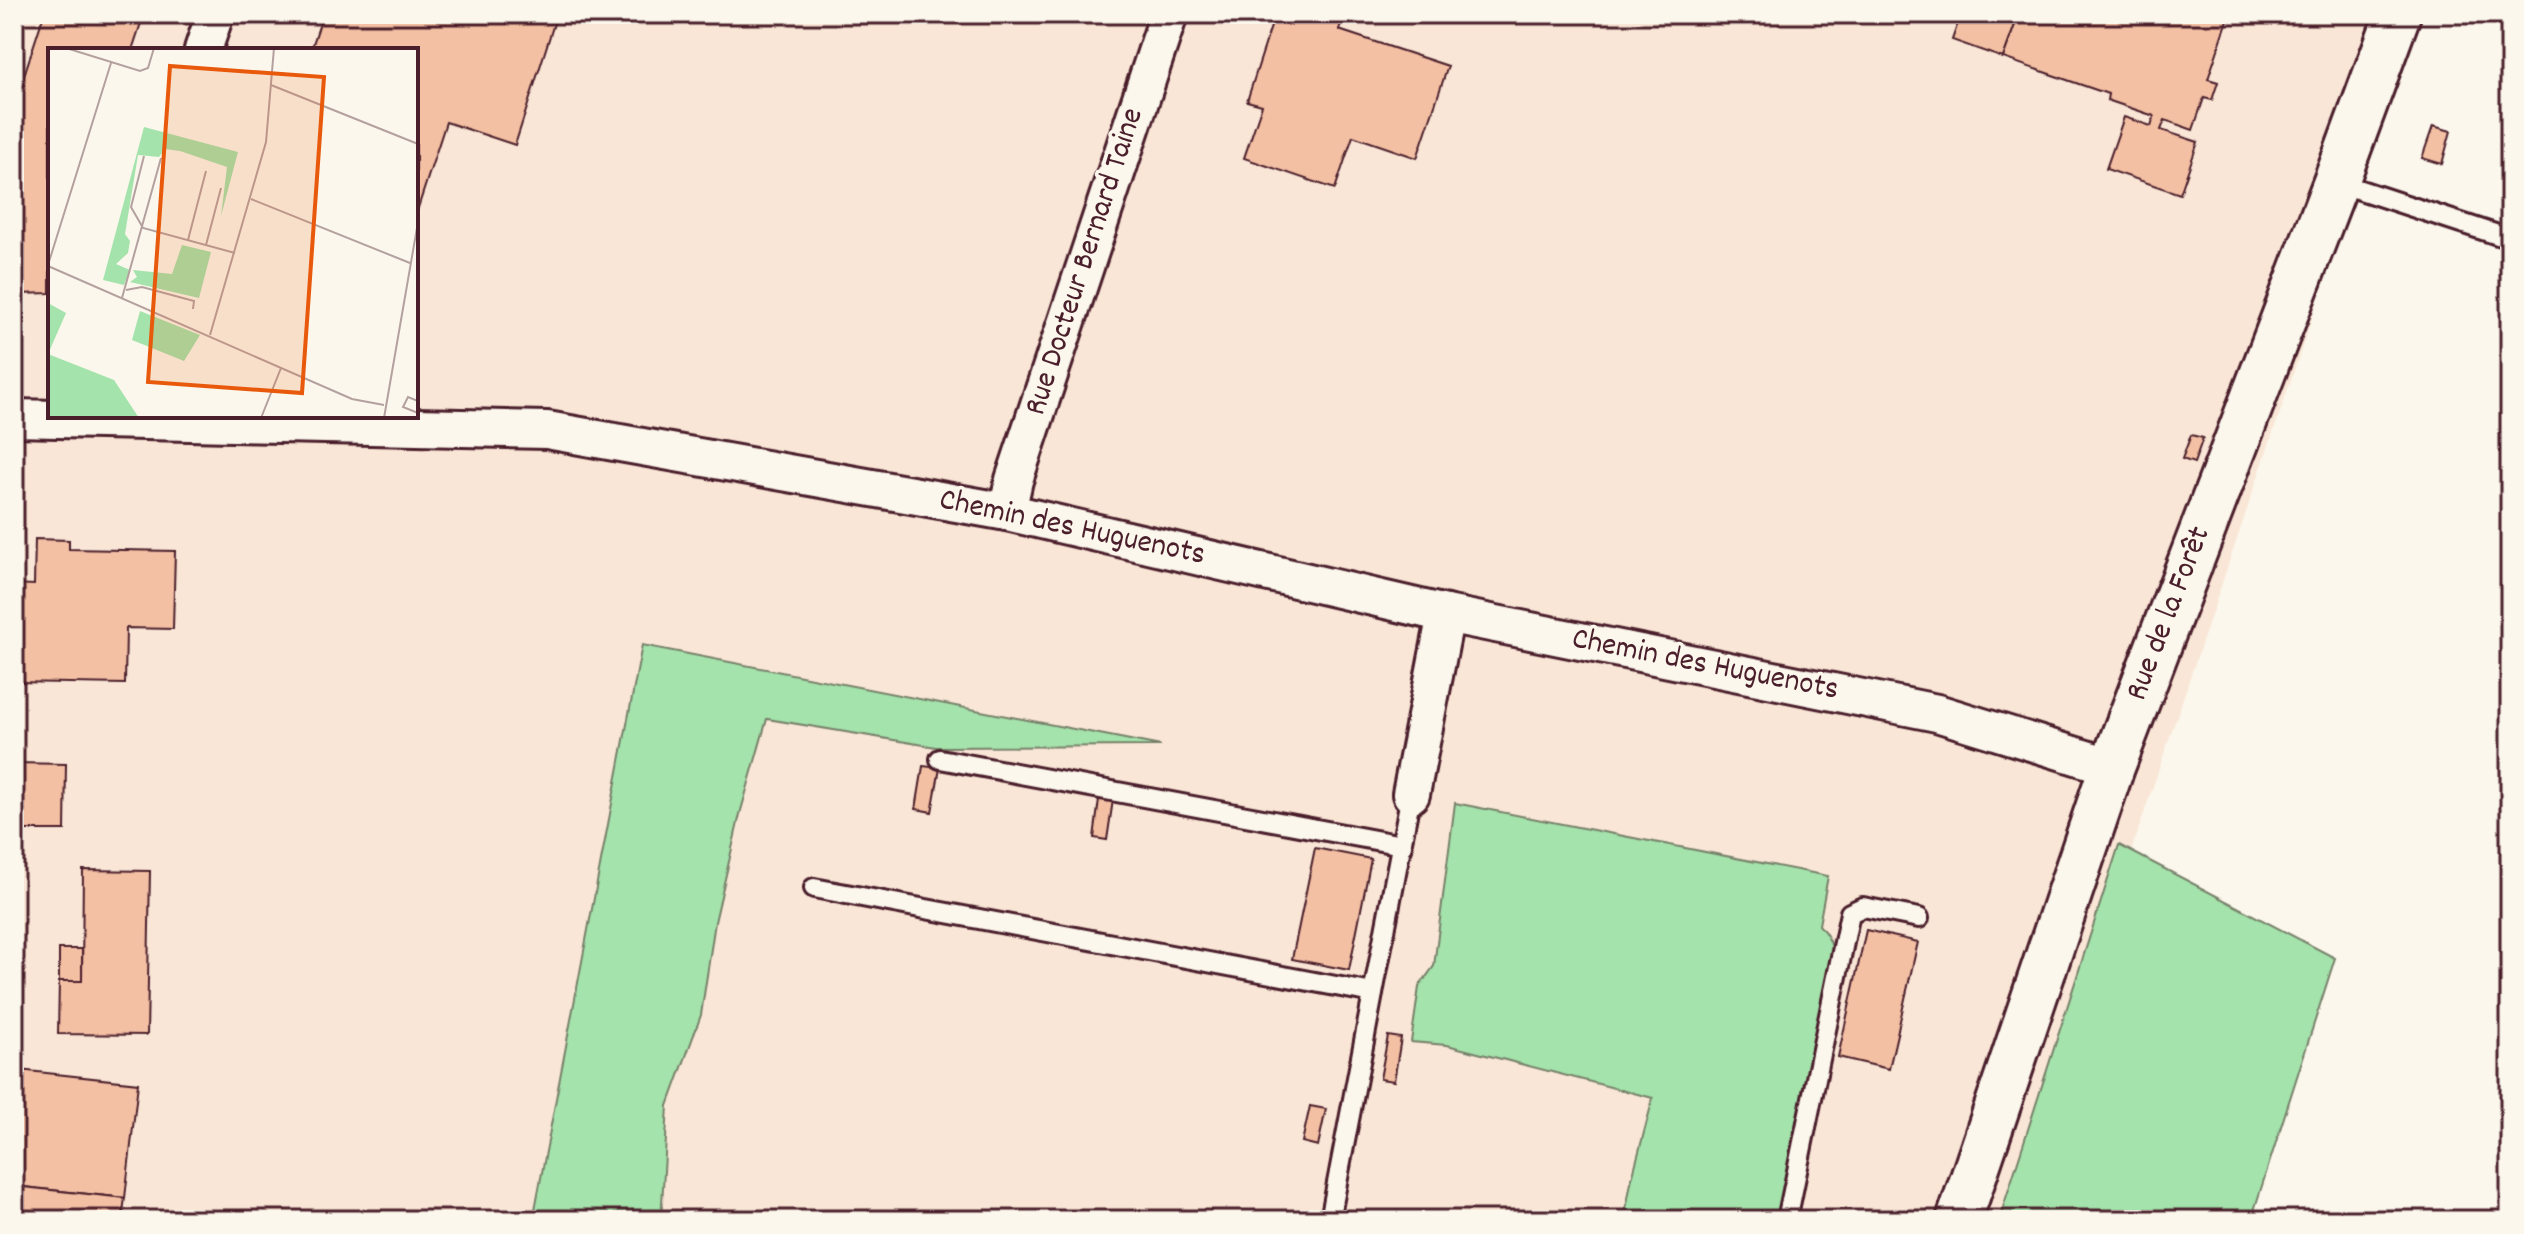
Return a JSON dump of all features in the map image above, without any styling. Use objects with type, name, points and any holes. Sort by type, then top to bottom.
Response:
[{"type":"street","points":[[204,48],[215,14]]},
{"type":"street","name":"Rue Docteur Bernard Taine","points":[[1007,512],[1014,480],[1169,14]]},
{"type":"street","name":"Rue de la Forêt","points":[[1959,1220],[2112,767],[2398,14]]},
{"type":"street","name":"Chemin des Huguenots","points":[[14,418],[547,430],[1007,512],[1446,614],[1937,713],[2112,767]]},
{"type":"street","points":[[1411,794],[1446,614]]},
{"type":"lane","points":[[2336,182],[2510,239]]},
{"type":"lane","points":[[940,759],[1402,845]]},
{"type":"lane","points":[[1330,1220],[1411,794]]},
{"type":"lane","points":[[814,888],[1373,993]]},
{"type":"lane","points":[[1787,1220],[1850,913],[1863,907],[1919,918]]},
{"type":"shaded area","points":[[14,14],[2415,14],[2006,1220],[14,1220]]},
{"type":"green space","points":[[642,645],[1161,746],[936,747],[767,719],[740,814],[715,922],[701,1015],[668,1106],[661,1220],[533,1220]]},
{"type":"green space","points":[[1455,803],[1828,876],[1819,925],[1831,943],[1833,961],[1777,1220],[1624,1220],[1653,1098],[1447,1045],[1411,1042],[1419,987],[1434,966]]},
{"type":"green space","points":[[2119,845],[2335,958],[2251,1220],[1999,1220]]},
{"type":"building","points":[[44,14],[144,14],[133,48],[48,48],[48,293],[19,294],[22,285],[14,283],[14,106]]},
{"type":"building","points":[[323,14],[557,14],[515,145],[446,122],[418,208],[418,48],[312,48]]},
{"type":"building","points":[[1275,14],[1344,14],[1339,30],[1448,66],[1417,158],[1353,136],[1335,189],[1244,158],[1262,105],[1247,101]]},
{"type":"building","points":[[1961,14],[2019,14],[2003,58],[1952,40]]},
{"type":"building","points":[[2019,14],[2230,14],[2208,79],[2218,82],[2212,100],[2204,98],[2193,130],[2165,120],[2161,130],[2198,142],[2180,194],[2106,169],[2124,117],[2151,126],[2154,116],[2107,100],[2108,94],[2003,58]]},
{"type":"building","points":[[2433,126],[2451,131],[2442,164],[2422,158]]},
{"type":"building","points":[[2191,435],[2203,438],[2194,463],[2182,459]]},
{"type":"building","points":[[35,539],[69,540],[69,549],[175,551],[173,629],[126,628],[125,684],[14,682],[14,584],[34,585]]},
{"type":"building","points":[[14,763],[66,764],[65,830],[14,830]]},
{"type":"building","points":[[923,766],[940,768],[932,812],[916,809]]},
{"type":"building","points":[[1099,799],[1113,800],[1107,840],[1094,838]]},
{"type":"building","points":[[1315,848],[1371,859],[1349,970],[1292,959]]},
{"type":"building","points":[[83,870],[150,871],[147,1035],[58,1034],[59,981],[82,981]]},
{"type":"building","points":[[1866,930],[1918,942],[1889,1069],[1838,1057]]},
{"type":"building","points":[[59,949],[82,949],[82,981],[59,981]]},
{"type":"building","points":[[1388,1036],[1401,1038],[1394,1081],[1380,1079]]},
{"type":"building","points":[[19,1070],[138,1083],[125,1198],[14,1186],[14,1115]]},
{"type":"building","points":[[1310,1106],[1326,1109],[1318,1146],[1302,1142]]},
{"type":"building","points":[[14,1186],[125,1198],[122,1220],[14,1220]]}]
